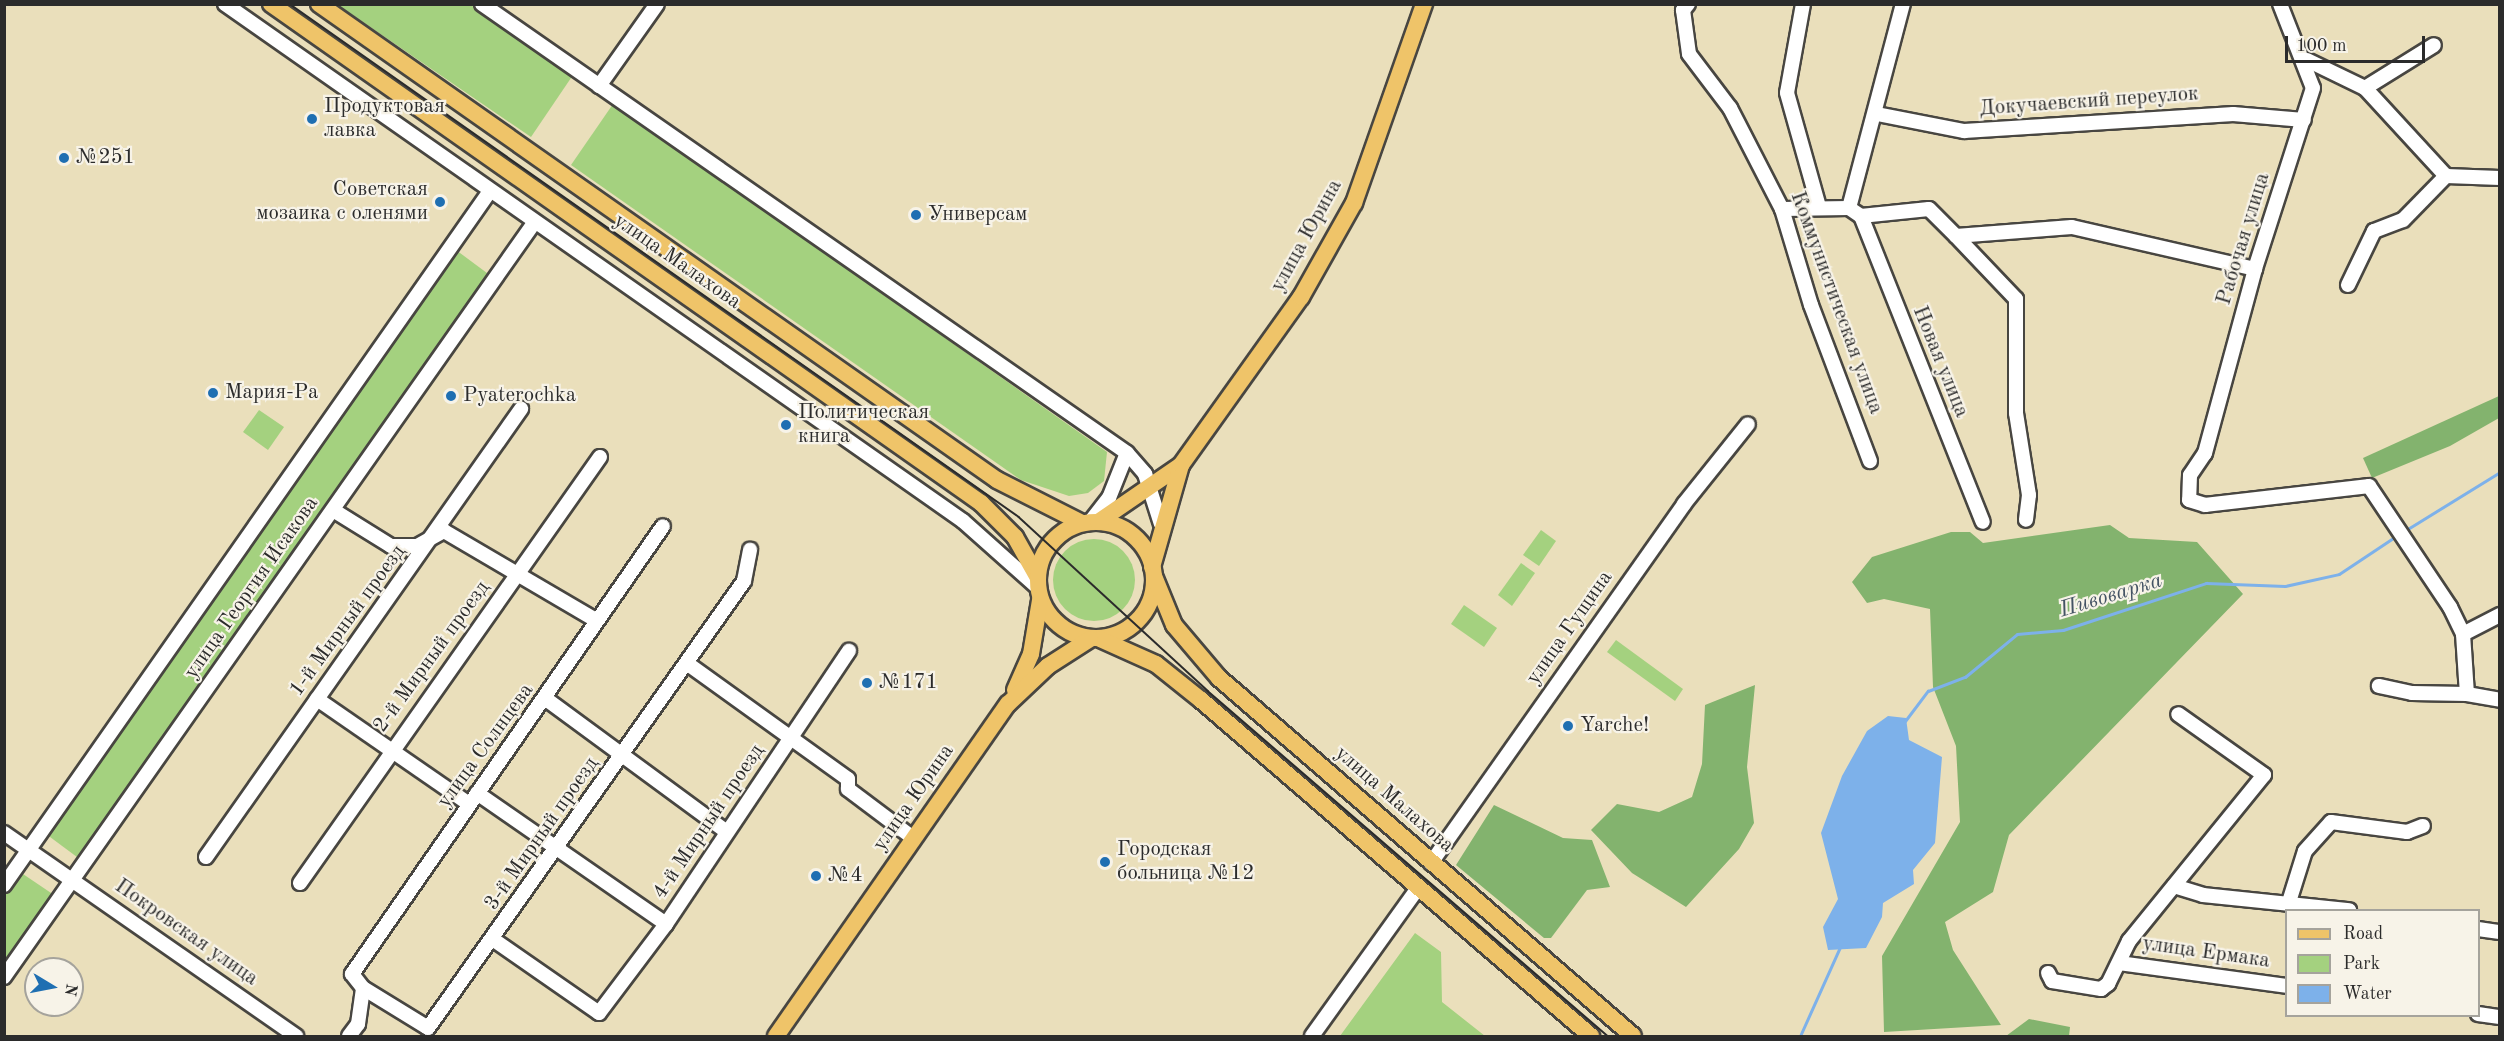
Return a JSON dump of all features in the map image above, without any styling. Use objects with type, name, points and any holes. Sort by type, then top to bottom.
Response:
[{"type":"main road","name":"улица Малахова","points":[[270,4],[981,503],[1015,537],[1038,588]]},
{"type":"main road","name":"улица Малахова","points":[[319,4],[997,480],[1090,522]]},
{"type":"main road","name":"улица Юрина","points":[[1153,572],[1161,524],[1181,465],[1332,247],[1373,153],[1424,4]]},
{"type":"main road","name":"улица Юрина","points":[[1090,522],[1151,488],[1181,465]]},
{"type":"main road","points":[[1095,639],[1119,634],[1140,618],[1151,599],[1153,572],[1133,535],[1090,522],[1051,542],[1038,588],[1060,626],[1156,664],[1591,1036]]},
{"type":"main road","name":"улица Малахова","points":[[1153,572],[1174,625],[1199,658],[1431,863],[1633,1036]]},
{"type":"main road","name":"улица Юрина","points":[[776,1036],[1008,704],[1031,654],[1038,588]]},
{"type":"main road","name":"улица Юрина","points":[[1008,704],[1048,666],[1095,639]]},
{"type":"street","points":[[225,4],[534,223],[963,520],[1038,588]]},
{"type":"street","points":[[482,4],[1127,453],[1151,488],[1161,524]]},
{"type":"street","points":[[599,86],[657,4]]},
{"type":"street","name":"Коммунистическая улица","points":[[1688,4],[1683,10],[1689,54],[1730,108],[1782,209],[1811,305],[1870,461]]},
{"type":"street","points":[[1803,4],[1787,93],[1819,207]]},
{"type":"street","points":[[1855,212],[1903,4]]},
{"type":"street","name":"Рабочая улица","points":[[2280,4],[2307,60],[2313,88],[2255,269],[2205,453],[2187,487],[2188,500],[2205,505],[2369,486],[2463,634]]},
{"type":"street","points":[[2366,88],[2434,45]]},
{"type":"street","points":[[2307,60],[2366,88],[2446,176],[2499,178]]},
{"type":"street","name":"Докучаевский переулок","points":[[1877,114],[1964,131],[2234,114],[2304,120]]},
{"type":"street","points":[[2348,285],[2374,231],[2403,220],[2446,176]]},
{"type":"street","name":"улица Георгия Исакова","points":[[4,885],[490,191]]},
{"type":"street","points":[[1782,209],[1819,207],[1855,212],[1929,209],[2016,299],[2016,413],[2029,495],[2026,520]]},
{"type":"street","name":"Новая улица","points":[[1855,212],[1983,522]]},
{"type":"street","name":"улица Георгия Исакова","points":[[4,977],[534,223]]},
{"type":"street","points":[[1956,236],[2072,227],[2255,269]]},
{"type":"street","name":"1-й Мирный проезд","points":[[206,857],[440,530],[521,409]]},
{"type":"street","name":"улица Гущина","points":[[1431,863],[1679,510],[1748,424]]},
{"type":"street","points":[[1090,522],[1109,498],[1127,453]]},
{"type":"street","name":"2-й Мирный проезд","points":[[300,883],[600,457]]},
{"type":"street","points":[[333,510],[391,546],[417,546],[440,530],[519,572],[596,620]]},
{"type":"street","name":"улица Солнцева","points":[[363,988],[352,974],[435,860],[472,798],[546,699],[596,620],[663,526]]},
{"type":"street","name":"3-й Мирный проезд","points":[[363,988],[428,1028],[494,940],[556,847],[688,664],[744,581],[750,550]]},
{"type":"street","points":[[2467,694],[2463,634],[2499,615]]},
{"type":"street","name":"4-й Мирный проезд","points":[[494,940],[599,1013],[666,924],[726,831],[849,651]]},
{"type":"street","points":[[688,664],[792,737],[913,838]]},
{"type":"street","points":[[2379,686],[2412,693],[2467,694],[2499,700]]},
{"type":"street","points":[[317,699],[391,751],[556,847],[666,924]]},
{"type":"street","points":[[546,699],[726,831]]},
{"type":"street","points":[[2048,973],[2052,981],[2101,989],[2119,963],[2129,941],[2264,775],[2178,714]]},
{"type":"street","points":[[2289,902],[2305,851],[2331,822],[2407,832],[2423,826]]},
{"type":"street","name":"Покровская улица","points":[[4,833],[296,1036]]},
{"type":"street","points":[[2174,886],[2203,895],[2342,909]]},
{"type":"street","points":[[1312,1036],[1418,888]]},
{"type":"street","points":[[2480,929],[2499,932]]},
{"type":"street","name":"улица Ермака","points":[[2119,963],[2285,986]]},
{"type":"street","points":[[349,1036],[358,1024],[363,988]]},
{"type":"street","points":[[2480,1014],[2499,1017]]},
{"type":"green space","points":[[338,5],[471,5],[573,75],[531,137]]},
{"type":"green space","points":[[613,104],[1107,452],[1104,481],[1088,493],[1069,496],[1021,480],[571,165]]},
{"type":"green space","points":[[456,250],[491,276],[81,860],[46,834]]},
{"type":"green space","points":[[2499,396],[2499,418],[2450,446],[2372,478],[2363,458]]},
{"type":"green space","points":[[259,410],[284,427],[268,450],[243,432]]},
{"type":"green space","points":[[2110,525],[2129,538],[2197,542],[2243,594],[2009,835],[1993,892],[1945,922],[1953,950],[2001,1025],[1884,1032],[1882,956],[1960,822],[1956,746],[1933,687],[1930,609],[1884,599],[1867,603],[1852,582],[1872,557],[1951,532],[1970,532],[1983,543]]},
{"type":"green space","points":[[1541,530],[1556,541],[1539,566],[1523,555]]},
{"type":"green space","points":[[1094,539],[1110,542],[1123,551],[1132,564],[1135,580],[1132,596],[1123,609],[1110,618],[1094,621],[1078,618],[1065,609],[1056,596],[1053,580],[1056,564],[1065,551],[1078,542]]},
{"type":"green space","points":[[1521,563],[1535,573],[1512,606],[1498,595]]},
{"type":"green space","points":[[1464,605],[1497,628],[1484,647],[1451,624]]},
{"type":"green space","points":[[1616,640],[1683,689],[1675,701],[1607,652]]},
{"type":"green space","points":[[1755,685],[1747,767],[1754,823],[1739,849],[1686,907],[1632,873],[1591,830],[1617,804],[1659,812],[1692,797],[1702,764],[1705,705]]},
{"type":"green space","points":[[1494,805],[1563,838],[1592,840],[1610,887],[1587,890],[1551,938],[1544,938],[1456,865]]},
{"type":"green space","points":[[20,872],[57,897],[5,972],[5,895]]},
{"type":"green space","points":[[1415,933],[1441,952],[1442,1002],[1485,1036],[1340,1036]]},
{"type":"green space","points":[[2029,1019],[2070,1027],[2069,1036],[2006,1036]]},
{"type":"water","points":[[1888,716],[1906,718],[1909,740],[1942,757],[1935,843],[1913,870],[1914,884],[1883,903],[1882,917],[1866,948],[1828,950],[1823,927],[1838,899],[1821,833],[1842,776],[1867,731]]},
{"type":"waterway","name":"Пивоварка","points":[[2406,530],[2500,472]]},
{"type":"waterway","name":"Пивоварка","points":[[1905,721],[1928,691],[1965,677],[2017,634],[2063,630],[2206,583],[2285,586],[2339,574],[2393,538]]},
{"type":"waterway","name":"Пивоварка","points":[[1800,1036],[1840,947]]},
{"type":"tram line","points":[[290,4],[1019,517],[1208,691],[1608,1036]]},
{"type":"place","name":"Продуктовая лавка","points":[[312,119]]},
{"type":"place","name":"№251","points":[[64,158]]},
{"type":"place","name":"Советская мозаика с оленями","points":[[440,202]]},
{"type":"place","name":"Универсам","points":[[916,215]]},
{"type":"place","name":"Мария-Ра","points":[[213,393]]},
{"type":"place","name":"Pyaterochka","points":[[451,396]]},
{"type":"place","name":"Политическая книга","points":[[786,425]]},
{"type":"place","name":"№171","points":[[867,683]]},
{"type":"place","name":"Yarche!","points":[[1568,726]]},
{"type":"place","name":"Городская больница №12","points":[[1105,862]]},
{"type":"place","name":"№4","points":[[816,876]]}]
